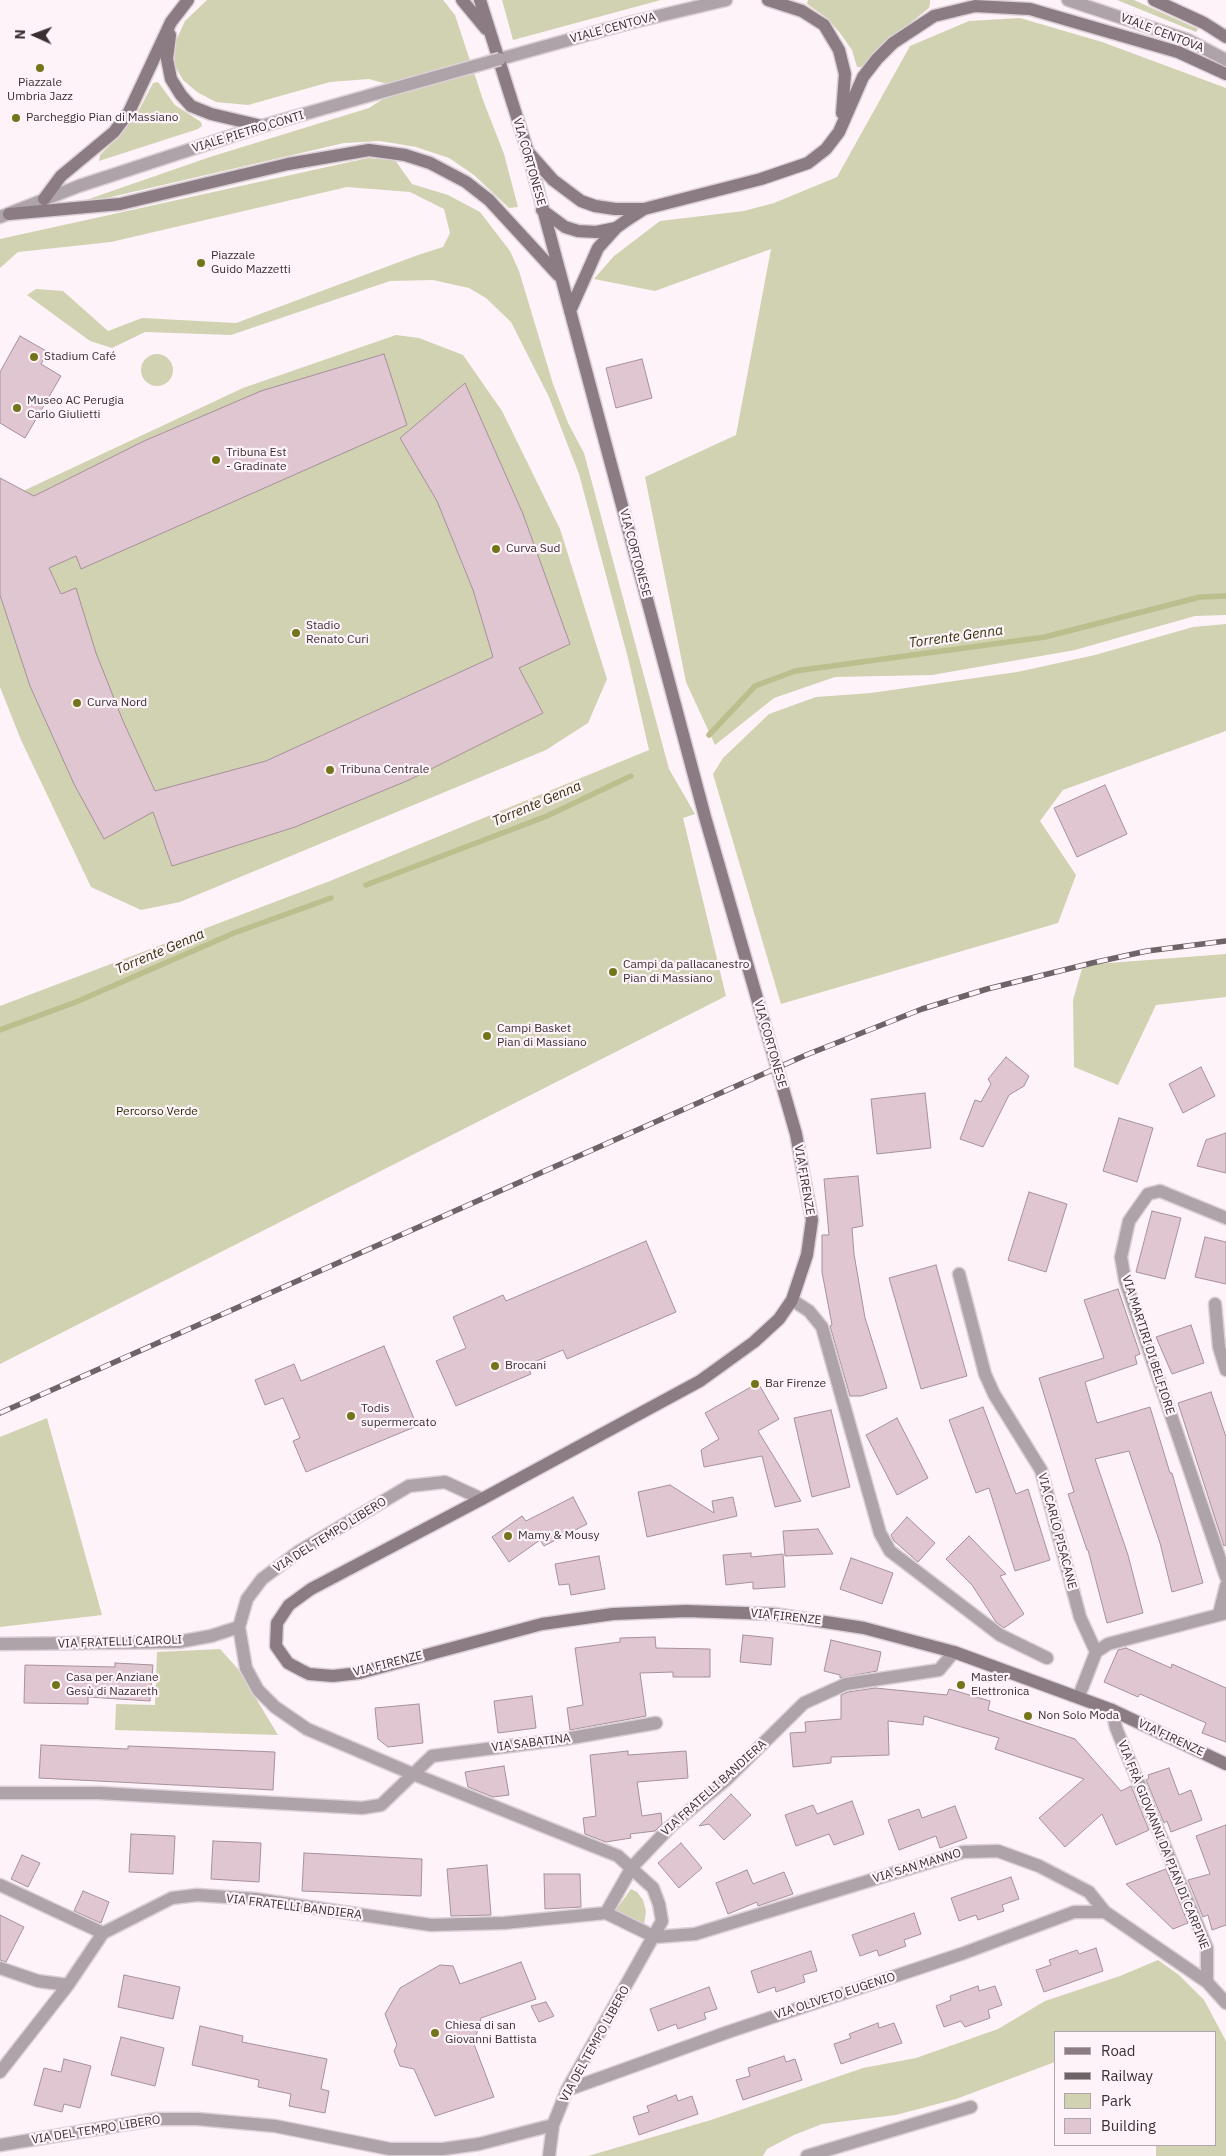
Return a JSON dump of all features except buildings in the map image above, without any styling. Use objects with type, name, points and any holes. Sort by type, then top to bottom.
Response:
[{"type":"main road","points":[[44,199],[61,176],[114,132],[129,112],[171,22],[188,0]]},
{"type":"main road","points":[[462,0],[489,34]]},
{"type":"main road","name":"VIA CORTONESE","points":[[480,0],[526,150],[705,817],[788,1106]]},
{"type":"main road","points":[[768,0],[802,11],[824,25],[839,50],[845,74],[844,101],[839,132]]},
{"type":"main road","points":[[1154,0],[1204,23],[1226,36]]},
{"type":"main road","points":[[526,150],[553,180],[581,201],[608,208],[644,209],[760,179],[808,163],[826,149],[839,132],[863,77],[893,42],[934,16],[975,6],[1030,9],[1092,25],[1178,52],[1226,74]]},
{"type":"main road","points":[[171,22],[167,59],[171,79],[181,95],[191,106],[211,114],[262,126]]},
{"type":"main road","points":[[5,216],[120,204],[288,164],[369,150],[405,155],[430,163],[466,182],[489,200],[561,277]]},
{"type":"main road","points":[[570,311],[598,248],[616,228],[644,209]]},
{"type":"main road","points":[[542,210],[565,227],[578,231],[596,232],[616,228]]},
{"type":"main road","name":"VIA FIRENZE","points":[[788,1106],[807,1186],[812,1220],[807,1255],[792,1300],[779,1320],[754,1342],[700,1381],[311,1589],[289,1606],[277,1623],[276,1646],[288,1662],[308,1674],[333,1676],[359,1673],[542,1624],[613,1614],[686,1611],[774,1614],[864,1628],[954,1652],[1078,1696],[1226,1764]]},
{"type":"street","name":"VIALE CENTOVA","points":[[500,59],[629,23],[726,0]]},
{"type":"street","name":"VIALE CENTOVA","points":[[1068,0],[1188,40],[1226,60]]},
{"type":"street","name":"VIALE PIETRO CONTI","points":[[5,216],[44,199],[262,126],[500,59]]},
{"type":"street","name":"VIA MARTIRI DI BELFIORE","points":[[1226,1218],[1160,1191],[1148,1194],[1129,1221],[1121,1257],[1125,1280],[1226,1577]]},
{"type":"street","name":"VIA CARLO PISACANE","points":[[959,1274],[985,1374],[994,1394],[1042,1470],[1080,1617],[1096,1652]]},
{"type":"street","points":[[792,1300],[809,1311],[822,1327],[880,1533],[890,1551],[1000,1635],[1047,1658]]},
{"type":"street","points":[[1215,1304],[1219,1347],[1226,1370]]},
{"type":"street","name":"VIA DEL TEMPO LIBERO","points":[[0,2145],[157,2120],[197,2120],[275,2126],[390,2149],[443,2149],[479,2144],[553,2125],[567,2090],[662,1922],[659,1904],[653,1888],[618,1856],[413,1774],[307,1729],[275,1707],[258,1690],[246,1668],[239,1627],[247,1599],[262,1578],[298,1552],[410,1486],[445,1482],[482,1499]]},
{"type":"street","points":[[1078,1696],[1096,1652],[1108,1644],[1222,1614],[1226,1586]]},
{"type":"street","name":"VIA FRATELLI CAIROLI","points":[[0,1644],[178,1642],[211,1636],[239,1627]]},
{"type":"street","name":"VIA FRATELLI BANDIERA","points":[[0,2072],[68,1984],[103,1933],[172,1898],[197,1895],[255,1899],[431,1925],[504,1923],[606,1914],[632,1868],[672,1824],[726,1780],[804,1703],[846,1684],[939,1670],[954,1652]]},
{"type":"street","name":"VIA FRÀ GIOVANNI DA PIAN DI CARPINE","points":[[1112,1710],[1116,1728],[1207,1948],[1207,1982]]},
{"type":"street","name":"VIA SABATINA","points":[[413,1774],[432,1756],[565,1739],[656,1723]]},
{"type":"street","points":[[0,1793],[99,1793],[362,1808],[381,1805],[413,1774]]},
{"type":"street","name":"VIA SAN MANNO","points":[[655,1937],[696,1934],[963,1852],[998,1851],[1039,1866],[1089,1892],[1105,1912],[1207,1982]]},
{"type":"street","points":[[0,1885],[103,1933]]},
{"type":"street","name":"VIA OLIVETO EUGENIO","points":[[567,2090],[728,2032],[964,1953],[1074,1912],[1105,1912]]},
{"type":"street","points":[[606,1914],[655,1937]]},
{"type":"street","points":[[0,1968],[38,1981],[68,1984]]},
{"type":"street","points":[[1207,1982],[1226,2003]]},
{"type":"street","points":[[807,2156],[971,2107]]},
{"type":"street","points":[[549,2156],[553,2125]]},
{"type":"green space","points":[[207,0],[443,0],[455,15],[483,100],[504,154],[518,207],[509,208],[474,175],[449,158],[416,147],[380,141],[344,143],[98,200],[86,200],[210,157],[369,108],[383,99],[394,86],[369,79],[330,82],[248,105],[216,102],[197,92],[183,80],[175,66],[174,45],[185,21]]},
{"type":"green space","points":[[502,0],[661,0],[513,40]]},
{"type":"green space","points":[[808,0],[930,0],[930,4],[929,8],[875,51],[863,67],[857,67],[852,50],[840,33],[827,18],[807,4]]},
{"type":"green space","points":[[1117,0],[1134,0],[1198,29],[1196,32]]},
{"type":"green space","points":[[1020,18],[1102,42],[1226,88],[1226,615],[1195,616],[1075,650],[932,675],[835,677],[774,698],[715,745],[686,682],[645,477],[736,435],[771,249],[655,291],[594,279],[614,256],[660,221],[744,211],[774,203],[837,177],[910,46],[969,21]]},
{"type":"green space","points":[[158,82],[175,105],[201,122],[202,126],[198,129],[99,161],[100,155],[119,136],[139,110],[153,83]]},
{"type":"green space","name":"Percorso Verde","points":[[368,158],[395,160],[412,184],[448,195],[480,212],[510,251],[519,271],[553,384],[568,423],[584,453],[669,769],[695,814],[683,818],[726,996],[0,1364],[0,1006],[330,881],[649,750],[628,658],[579,474],[549,397],[511,322],[486,298],[469,288],[433,280],[390,281],[231,335],[145,332],[112,348],[90,341],[27,295],[36,289],[63,291],[108,331],[142,318],[236,323],[443,247],[450,233],[444,209],[410,192],[347,187],[111,242],[18,252],[0,268],[0,239]]},
{"type":"green space","name":"Stadio Renato Curi","points":[[396,335],[419,338],[463,355],[502,411],[560,529],[607,679],[588,723],[546,750],[180,902],[141,910],[91,887],[21,740],[0,687],[0,588],[23,491],[243,388]]},
{"type":"green space","points":[[157,354],[163,355],[168,359],[172,364],[172,376],[168,381],[163,385],[157,386],[151,385],[146,381],[142,376],[141,370],[142,364],[146,359],[151,355]]},
{"type":"green space","points":[[1226,624],[1226,731],[1063,790],[1040,821],[1076,875],[1058,923],[781,1004],[713,774],[723,758],[769,714],[816,697],[871,693],[1017,672],[1095,655],[1193,627]]},
{"type":"green space","points":[[1226,954],[1226,997],[1156,1005],[1118,1085],[1074,1067],[1073,1000],[1083,965]]},
{"type":"green space","points":[[47,1418],[102,1615],[0,1627],[0,1437]]},
{"type":"green space","points":[[220,1649],[238,1669],[278,1735],[115,1730],[116,1704],[155,1705],[157,1652]]},
{"type":"green space","points":[[631,1889],[637,1892],[643,1900],[646,1911],[644,1925],[615,1911]]},
{"type":"green space","points":[[1158,1960],[1179,1975],[1204,2000],[1226,2041],[1226,2156],[1156,2156],[1156,2146],[1216,2146],[1216,2031],[1054,2031],[1054,2062],[956,2099],[896,2115],[822,2124],[794,2135],[767,2149],[763,2156],[588,2156],[711,2120],[863,2068],[916,2058],[998,2029],[1045,2001],[1120,1976]]},
{"type":"waterway","name":"Torrente Genna","points":[[709,735],[755,686],[795,671],[1045,637],[1200,597],[1226,596]]},
{"type":"waterway","name":"Torrente Genna","points":[[366,885],[547,816],[631,776]]},
{"type":"waterway","name":"Torrente Genna","points":[[0,1030],[76,1002],[234,933],[331,898]]},
{"type":"railway","points":[[0,1413],[806,1055],[922,1009],[987,989],[1092,963],[1147,951],[1226,941]]},
{"type":"place","name":"Piazzale Umbria Jazz","points":[[40,68]]},
{"type":"place","name":"Parcheggio Pian di Massiano","points":[[16,118]]},
{"type":"place","name":"Piazzale Guido Mazzetti","points":[[201,263]]},
{"type":"place","name":"Stadium Café","points":[[34,357]]},
{"type":"place","name":"Museo AC Perugia Carlo Giulietti","points":[[17,408]]},
{"type":"place","name":"Tribuna Est - Gradinate","points":[[216,460]]},
{"type":"place","name":"Curva Sud","points":[[496,549]]},
{"type":"place","name":"Stadio Renato Curi","points":[[296,633]]},
{"type":"place","name":"Curva Nord","points":[[77,703]]},
{"type":"place","name":"Tribuna Centrale","points":[[330,770]]},
{"type":"place","name":"Campi da pallacanestro Pian di Massiano","points":[[613,972]]},
{"type":"place","name":"Campi Basket Pian di Massiano","points":[[487,1036]]},
{"type":"place","name":"Brocani","points":[[495,1366]]},
{"type":"place","name":"Bar Firenze","points":[[755,1384]]},
{"type":"place","name":"Todis supermercato","points":[[351,1416]]},
{"type":"place","name":"Mamy & Mousy","points":[[508,1536]]},
{"type":"place","name":"Casa per Anziane Gesù di Nazareth","points":[[56,1685]]},
{"type":"place","name":"Master Elettronica","points":[[961,1685]]},
{"type":"place","name":"Non Solo Moda","points":[[1028,1716]]},
{"type":"place","name":"Chiesa di san Giovanni Battista","points":[[435,2033]]}]
